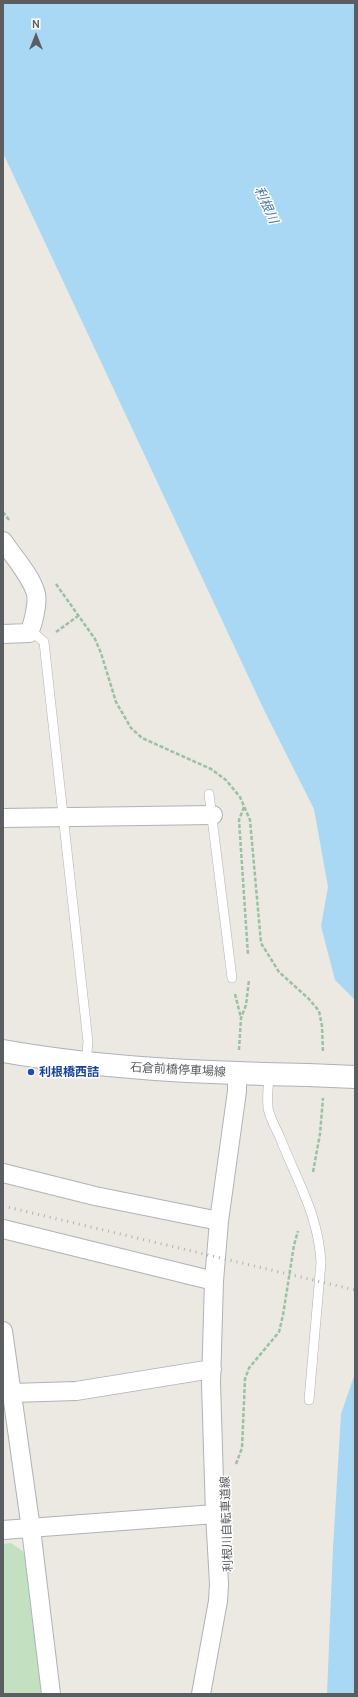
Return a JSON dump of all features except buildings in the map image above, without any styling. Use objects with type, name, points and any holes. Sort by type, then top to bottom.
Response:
[{"type":"main road","name":"石倉前橋停車場線","points":[[3,1051],[86,1064],[166,1070],[355,1077]]},
{"type":"street","points":[[3,541],[32,583],[36,595],[33,622],[29,633],[3,634]]},
{"type":"street","points":[[3,818],[213,815]]},
{"type":"street","points":[[201,1694],[218,1601],[219,1584],[215,1514],[212,1369],[214,1281],[219,1221],[237,1091],[237,1073]]},
{"type":"street","points":[[3,1173],[95,1196],[219,1221]]},
{"type":"street","points":[[3,1228],[214,1281]]},
{"type":"street","points":[[3,1331],[32,1528],[51,1694]]},
{"type":"street","points":[[12,1393],[76,1391],[212,1369]]},
{"type":"street","points":[[3,1530],[215,1514]]},
{"type":"lane","points":[[29,633],[36,635],[44,642],[62,818],[88,1042],[86,1064]]},
{"type":"lane","points":[[209,794],[213,815],[232,978]]},
{"type":"lane","points":[[270,1074],[268,1109],[292,1169],[306,1195],[316,1226],[320,1246],[321,1262],[309,1400]]},
{"type":"path","points":[[53,635],[78,616]]},
{"type":"path","points":[[232,978],[241,1018]]},
{"type":"path","name":"利根川自転車道線","points":[[235,1465],[242,1448],[245,1379],[249,1368],[278,1332],[283,1315],[294,1245],[299,1228]]},
{"type":"green space","points":[[11,1543],[24,1552],[44,1694],[3,1694],[3,1544]]},
{"type":"water","name":"利根川","points":[[3,3],[355,3],[355,1000],[335,980],[321,926],[328,887],[314,809],[265,712],[3,153]]},
{"type":"water","points":[[355,1373],[355,1694],[327,1694],[333,1548],[341,1414]]},
{"type":"railway","points":[[3,1206],[355,1290]]},
{"type":"place","name":"利根橋西詰","points":[[31,1072]]}]
